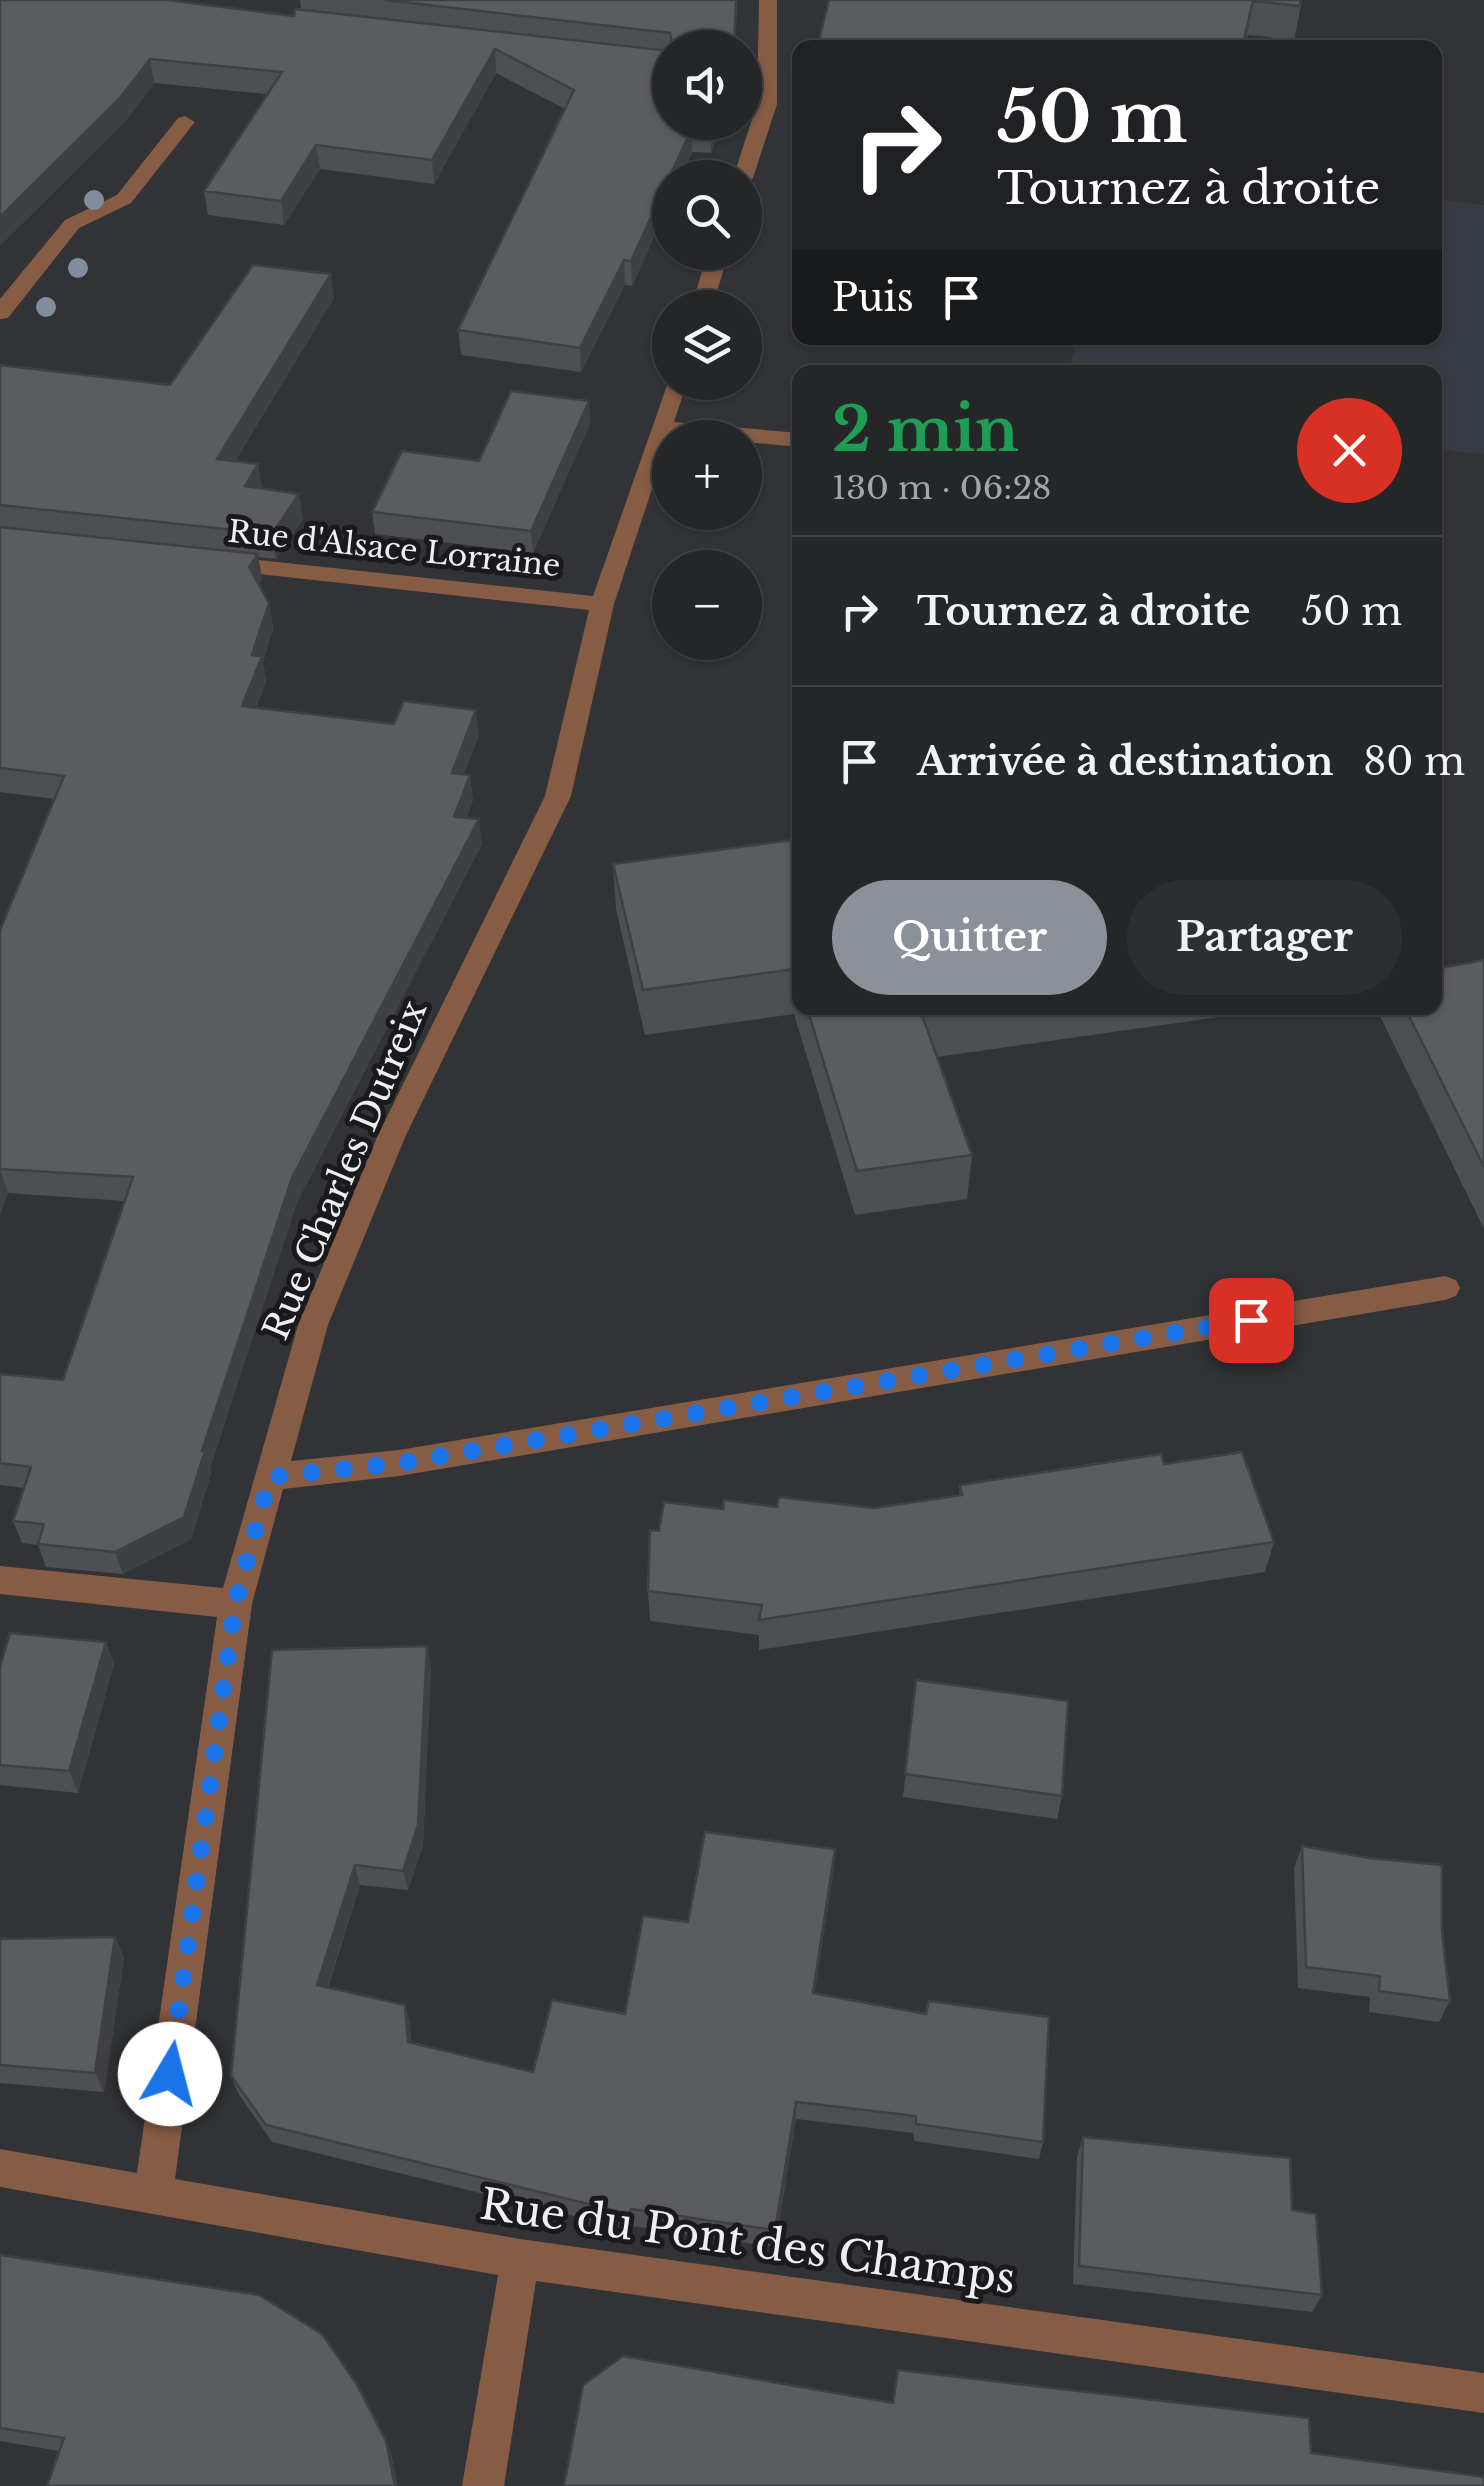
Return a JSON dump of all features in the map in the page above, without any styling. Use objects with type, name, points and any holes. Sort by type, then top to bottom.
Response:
[{"type":"street","points":[[749,160],[770,78],[768,0]]},
{"type":"street","points":[[762,77],[770,78]]},
{"type":"street","points":[[0,313],[72,224],[124,199],[185,122]]},
{"type":"street","points":[[762,436],[792,439]]},
{"type":"street","name":"Rue Charles Dutreix","points":[[154,2192],[235,1604],[312,1324],[392,1135],[558,796],[602,604],[652,454]]},
{"type":"street","name":"Rue d'Alsace Lorraine","points":[[194,560],[602,604]]},
{"type":"street","points":[[270,1477],[400,1463],[1445,1288]]},
{"type":"street","points":[[0,1580],[235,1604]]},
{"type":"street","name":"Rue du Pont des Champs","points":[[0,2168],[520,2259],[1484,2393]]},
{"type":"street","points":[[483,2486],[520,2259]]},
{"type":"shaded area","points":[[1442,200],[1484,205],[1484,454],[1442,451],[1442,365],[1071,365],[1075,345],[1442,345]]},
{"type":"building","points":[[0,0],[167,0],[294,16],[295,9],[652,49],[652,140],[686,140],[677,160],[652,160],[652,215],[631,261],[624,260],[580,348],[458,330],[574,90],[495,49],[432,160],[316,145],[281,201],[204,191],[282,72],[150,59],[120,98],[0,217]]},
{"type":"building","points":[[385,0],[736,0],[735,30],[652,31]]},
{"type":"building","points":[[829,0],[1301,0],[1299,6],[1253,1],[1244,40],[819,40]]},
{"type":"building","points":[[253,265],[331,274],[217,459],[258,464],[245,486],[299,494],[272,534],[0,505],[0,365],[170,385]]},
{"type":"building","points":[[511,391],[589,401],[531,531],[372,512],[402,451],[479,461]]},
{"type":"building","points":[[0,527],[258,554],[249,567],[269,603],[252,655],[262,656],[242,706],[394,724],[404,701],[476,710],[452,773],[470,775],[454,817],[479,819],[292,1178],[184,1517],[115,1552],[38,1544],[44,1524],[13,1521],[31,1467],[0,1463],[0,1374],[63,1380],[133,1177],[0,1169],[0,930],[64,776],[0,768]]},
{"type":"building","points":[[792,840],[792,969],[643,990],[613,864]]},
{"type":"building","points":[[1484,960],[1484,1167],[1408,1015],[1442,1015],[1442,968]]},
{"type":"building","points":[[809,1015],[922,1015],[972,1155],[857,1171]]},
{"type":"building","points":[[1242,1452],[1274,1542],[759,1620],[762,1605],[648,1591],[650,1530],[659,1531],[664,1502],[723,1509],[724,1500],[777,1507],[779,1497],[874,1508],[962,1495],[960,1485],[1161,1454],[1164,1464]]},
{"type":"building","points":[[10,1633],[106,1642],[69,1771],[0,1765],[0,1667]]},
{"type":"building","points":[[427,1646],[418,1825],[403,1871],[355,1865],[317,1985],[405,2005],[408,2042],[533,2072],[552,2000],[625,2014],[643,1916],[688,1922],[705,1832],[835,1849],[813,1993],[926,2014],[929,2001],[1049,2017],[1043,2142],[916,2124],[916,2116],[796,2102],[775,2230],[631,2209],[629,2214],[266,2125],[231,2076],[272,1650]]},
{"type":"building","points":[[916,1680],[1068,1701],[1062,1796],[905,1774]]},
{"type":"building","points":[[1302,1846],[1442,1865],[1442,1932],[1450,2001],[1379,1991],[1380,1976],[1306,1967]]},
{"type":"building","points":[[115,1937],[95,2073],[0,2065],[0,1939]]},
{"type":"building","points":[[1083,2137],[1290,2158],[1292,2210],[1316,2214],[1322,2295],[1079,2266]]},
{"type":"building","points":[[0,2255],[259,2295],[322,2334],[356,2383],[386,2441],[395,2486],[47,2486],[64,2438],[0,2428]]},
{"type":"building","points":[[623,2356],[893,2403],[898,2370],[1309,2418],[1311,2453],[1484,2477],[1484,2486],[564,2486],[583,2385]]},
{"type":"route","points":[[170,2074],[235,1604],[270,1477],[400,1463],[1251,1320]]}]
